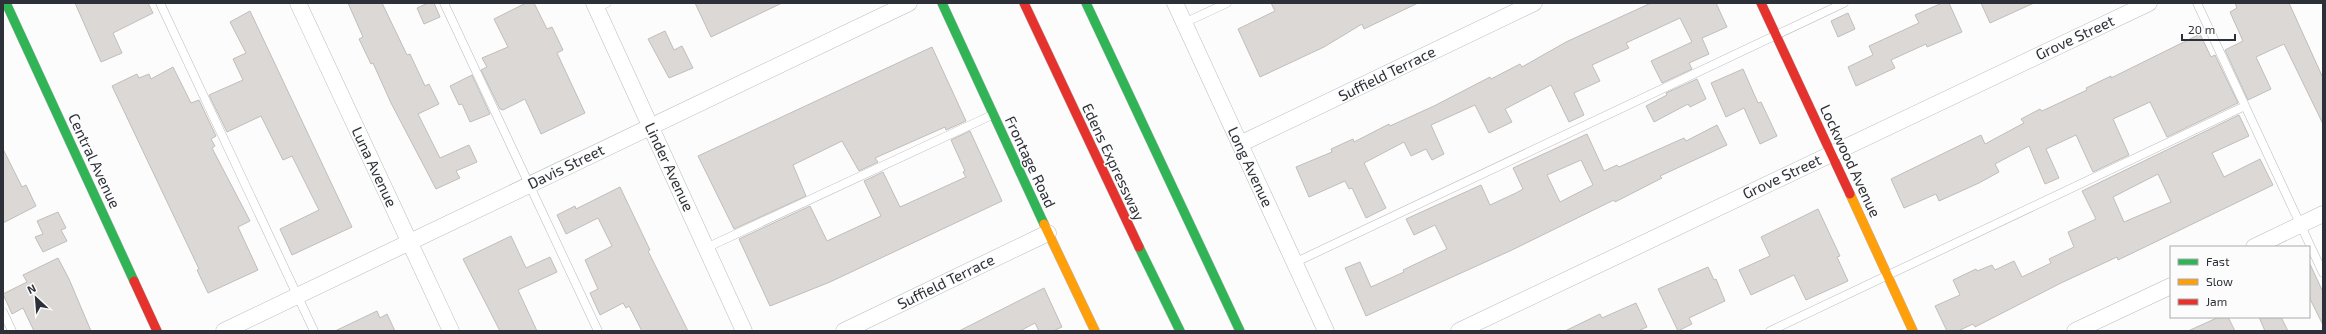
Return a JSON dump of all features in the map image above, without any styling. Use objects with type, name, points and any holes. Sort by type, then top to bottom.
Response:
[{"type":"main road","name":"Central Avenue","points":[[6,3],[157,331]]},
{"type":"main road","name":"Frontage Road","points":[[942,3],[992,114],[1095,331]]},
{"type":"main road","name":"Edens Expressway","points":[[1024,3],[1120,210],[1180,331]]},
{"type":"main road","points":[[1086,3],[1240,331]]},
{"type":"main road","name":"Lockwood Avenue","points":[[1761,3],[1913,331]]},
{"type":"street","name":"Luna Avenue","points":[[298,3],[451,331]]},
{"type":"street","name":"Davis Street","points":[[224,331],[909,3]]},
{"type":"street","name":"Long Avenue","points":[[1175,3],[1326,331]]},
{"type":"street","name":"Suffield Terrace","points":[[1240,144],[1534,3]]},
{"type":"street","name":"Grove Street","points":[[1459,331],[2149,3]]},
{"type":"street","name":"Linder Avenue","points":[[599,5],[650,127],[744,331]]},
{"type":"street","points":[[2256,246],[2323,214]]},
{"type":"street","name":"Suffield Terrace","points":[[844,331],[1048,233]]},
{"type":"street","points":[[2075,331],[2170,286]]},
{"type":"lane","points":[[160,3],[314,331]]},
{"type":"lane","points":[[444,3],[598,331]]},
{"type":"lane","points":[[1184,23],[1227,3]]},
{"type":"lane","points":[[1294,263],[1844,3]]},
{"type":"lane","points":[[2197,3],[2323,273]]},
{"type":"lane","points":[[1770,331],[2245,106]]},
{"type":"lane","points":[[706,248],[992,114]]},
{"type":"lane","points":[[3,312],[12,331]]},
{"type":"building","points":[[75,3],[148,3],[153,13],[113,33],[122,53],[101,62]]},
{"type":"building","points":[[348,3],[382,3],[407,55],[410,54],[425,86],[429,84],[439,104],[418,114],[440,158],[469,145],[477,162],[456,171],[460,178],[436,189],[391,103],[373,63],[371,64],[359,39],[363,37]]},
{"type":"building","points":[[428,3],[434,3],[440,17],[424,24],[417,8]]},
{"type":"building","points":[[526,3],[534,3],[547,29],[552,27],[563,50],[557,53],[585,113],[541,134],[525,99],[503,110],[500,109],[481,70],[487,67],[482,58],[508,47],[494,19]]},
{"type":"building","points":[[695,3],[782,3],[711,37]]},
{"type":"building","points":[[1271,3],[1418,3],[1364,29],[1362,24],[1324,47],[1260,77],[1238,29],[1275,11]]},
{"type":"building","points":[[1651,3],[1716,3],[1727,27],[1702,38],[1709,54],[1689,63],[1692,69],[1662,83],[1651,61],[1692,42],[1680,18],[1626,43],[1629,48],[1592,65],[1600,81],[1574,93],[1584,115],[1569,122],[1551,85],[1505,109],[1512,122],[1489,133],[1475,105],[1431,125],[1444,154],[1432,160],[1426,149],[1411,156],[1404,142],[1364,163],[1386,208],[1366,218],[1352,188],[1349,189],[1345,181],[1309,197],[1296,167],[1332,152],[1331,149],[1353,139],[1354,142],[1389,124],[1390,126],[1434,106],[1490,77],[1491,79],[1520,64],[1522,67],[1566,42]]},
{"type":"building","points":[[1942,3],[1949,3],[1962,32],[1927,47],[1926,44],[1891,60],[1895,68],[1856,86],[1848,67],[1873,55],[1869,46],[1919,23],[1915,15]]},
{"type":"building","points":[[1981,3],[2034,3],[1990,23]]},
{"type":"building","points":[[2235,3],[2289,3],[2323,78],[2323,124],[2284,44],[2256,57],[2271,89],[2248,100],[2225,50],[2243,41],[2230,12],[2237,8]]},
{"type":"building","points":[[250,11],[352,227],[292,255],[280,229],[319,210],[292,156],[283,160],[261,116],[227,132],[209,95],[243,80],[233,59],[246,53],[230,22]]},
{"type":"building","points":[[1848,13],[1855,29],[1838,37],[1831,21]]},
{"type":"building","points":[[665,31],[674,50],[682,46],[693,68],[669,78],[648,39]]},
{"type":"building","points":[[2200,34],[2211,57],[2215,55],[2238,103],[2167,137],[2150,102],[2113,119],[2129,155],[2093,172],[2076,135],[2046,149],[2059,178],[2045,184],[2029,146],[1995,164],[1999,172],[1979,183],[1939,201],[1936,194],[1904,208],[1891,179],[1981,135],[1985,144],[2024,123],[2021,119],[2040,109],[2042,111],[2087,90],[2086,88],[2111,76],[2111,78]]},
{"type":"building","points":[[932,47],[966,121],[946,130],[945,127],[875,158],[878,162],[859,171],[842,141],[793,165],[806,196],[734,229],[698,156]]},
{"type":"building","points":[[173,67],[191,103],[199,100],[216,136],[211,139],[215,146],[212,148],[250,221],[238,227],[258,270],[208,293],[197,270],[199,269],[112,86],[137,74],[139,78],[149,74],[151,79]]},
{"type":"building","points":[[1743,69],[1758,103],[1761,102],[1777,136],[1760,144],[1744,108],[1726,117],[1711,83]]},
{"type":"building","points":[[472,75],[490,114],[470,122],[462,104],[459,105],[450,86]]},
{"type":"building","points":[[1697,79],[1706,99],[1690,107],[1688,104],[1654,122],[1646,106],[1667,95],[1666,93]]},
{"type":"building","points":[[2239,115],[2249,136],[2212,153],[2224,177],[2260,159],[2273,185],[2118,260],[2117,257],[2061,283],[1975,327],[1973,324],[1958,331],[1947,331],[1935,306],[1960,295],[1953,280],[1976,269],[1977,271],[1992,265],[1995,270],[2014,261],[2022,277],[2051,263],[2049,259],[2074,247],[2068,232],[2096,219],[2082,191]],"holes":[[[2158,174],[2171,202],[2124,222],[2113,197]]]},
{"type":"building","points":[[1717,125],[1727,145],[1660,176],[1662,178],[1615,202],[1614,200],[1512,250],[1366,316],[1345,268],[1360,262],[1371,287],[1404,272],[1403,270],[1447,249],[1435,225],[1414,235],[1406,219],[1481,185],[1490,205],[1516,193],[1523,189],[1513,168],[1587,134],[1604,171],[1617,165],[1619,167],[1684,138],[1686,141]],"holes":[[[1581,160],[1593,185],[1560,202],[1547,175]]]},
{"type":"building","points":[[970,131],[1002,201],[830,282],[770,306],[739,239],[810,206],[827,241],[881,216],[864,181],[883,172],[900,207],[966,177],[963,172],[965,171],[951,140]]},
{"type":"building","points":[[3,149],[22,187],[26,185],[36,206],[3,223]]},
{"type":"building","points":[[620,187],[650,250],[648,251],[688,331],[642,331],[629,306],[626,308],[623,303],[600,315],[590,293],[598,289],[585,260],[612,246],[598,218],[566,234],[557,215],[575,206],[576,209]]},
{"type":"building","points":[[1818,209],[1840,256],[1837,257],[1848,281],[1806,300],[1794,275],[1751,295],[1739,270],[1770,256],[1761,237]]},
{"type":"building","points":[[58,212],[66,228],[61,230],[67,241],[43,252],[35,237],[43,234],[37,221]]},
{"type":"building","points":[[511,236],[526,268],[550,257],[557,272],[518,290],[537,331],[500,331],[463,259]]},
{"type":"building","points":[[58,258],[69,279],[91,331],[34,331],[23,308],[12,314],[3,294],[27,282],[23,275]]},
{"type":"building","points":[[2310,264],[2323,292],[2323,325],[2310,299]]},
{"type":"building","points":[[1708,267],[1714,280],[1716,279],[1725,301],[1689,318],[1692,324],[1678,331],[1658,289]]},
{"type":"building","points":[[1044,288],[1062,327],[1053,331],[1039,331],[1035,323],[1020,331],[959,331]]},
{"type":"building","points":[[1636,303],[1647,327],[1638,331],[1565,331],[1600,314],[1602,318]]},
{"type":"building","points":[[377,311],[380,318],[387,314],[395,331],[335,331]]},
{"type":"building","points":[[2217,318],[2228,318],[2235,331],[2188,331]]},
{"type":"building","points":[[2259,318],[2282,318],[2288,331],[2265,331]]},
{"type":"traffic: fast","points":[[6,3],[134,281]]},
{"type":"traffic: fast","points":[[942,3],[1044,224]]},
{"type":"traffic: fast","points":[[1086,3],[1240,331]]},
{"type":"traffic: fast","points":[[1139,247],[1180,331]]},
{"type":"traffic: slow","points":[[1850,194],[1913,331]]},
{"type":"traffic: slow","points":[[1044,224],[1095,331]]},
{"type":"traffic: jam","points":[[1024,3],[1139,247]]},
{"type":"traffic: jam","points":[[1761,3],[1850,194]]},
{"type":"traffic: jam","points":[[134,281],[157,331]]}]
